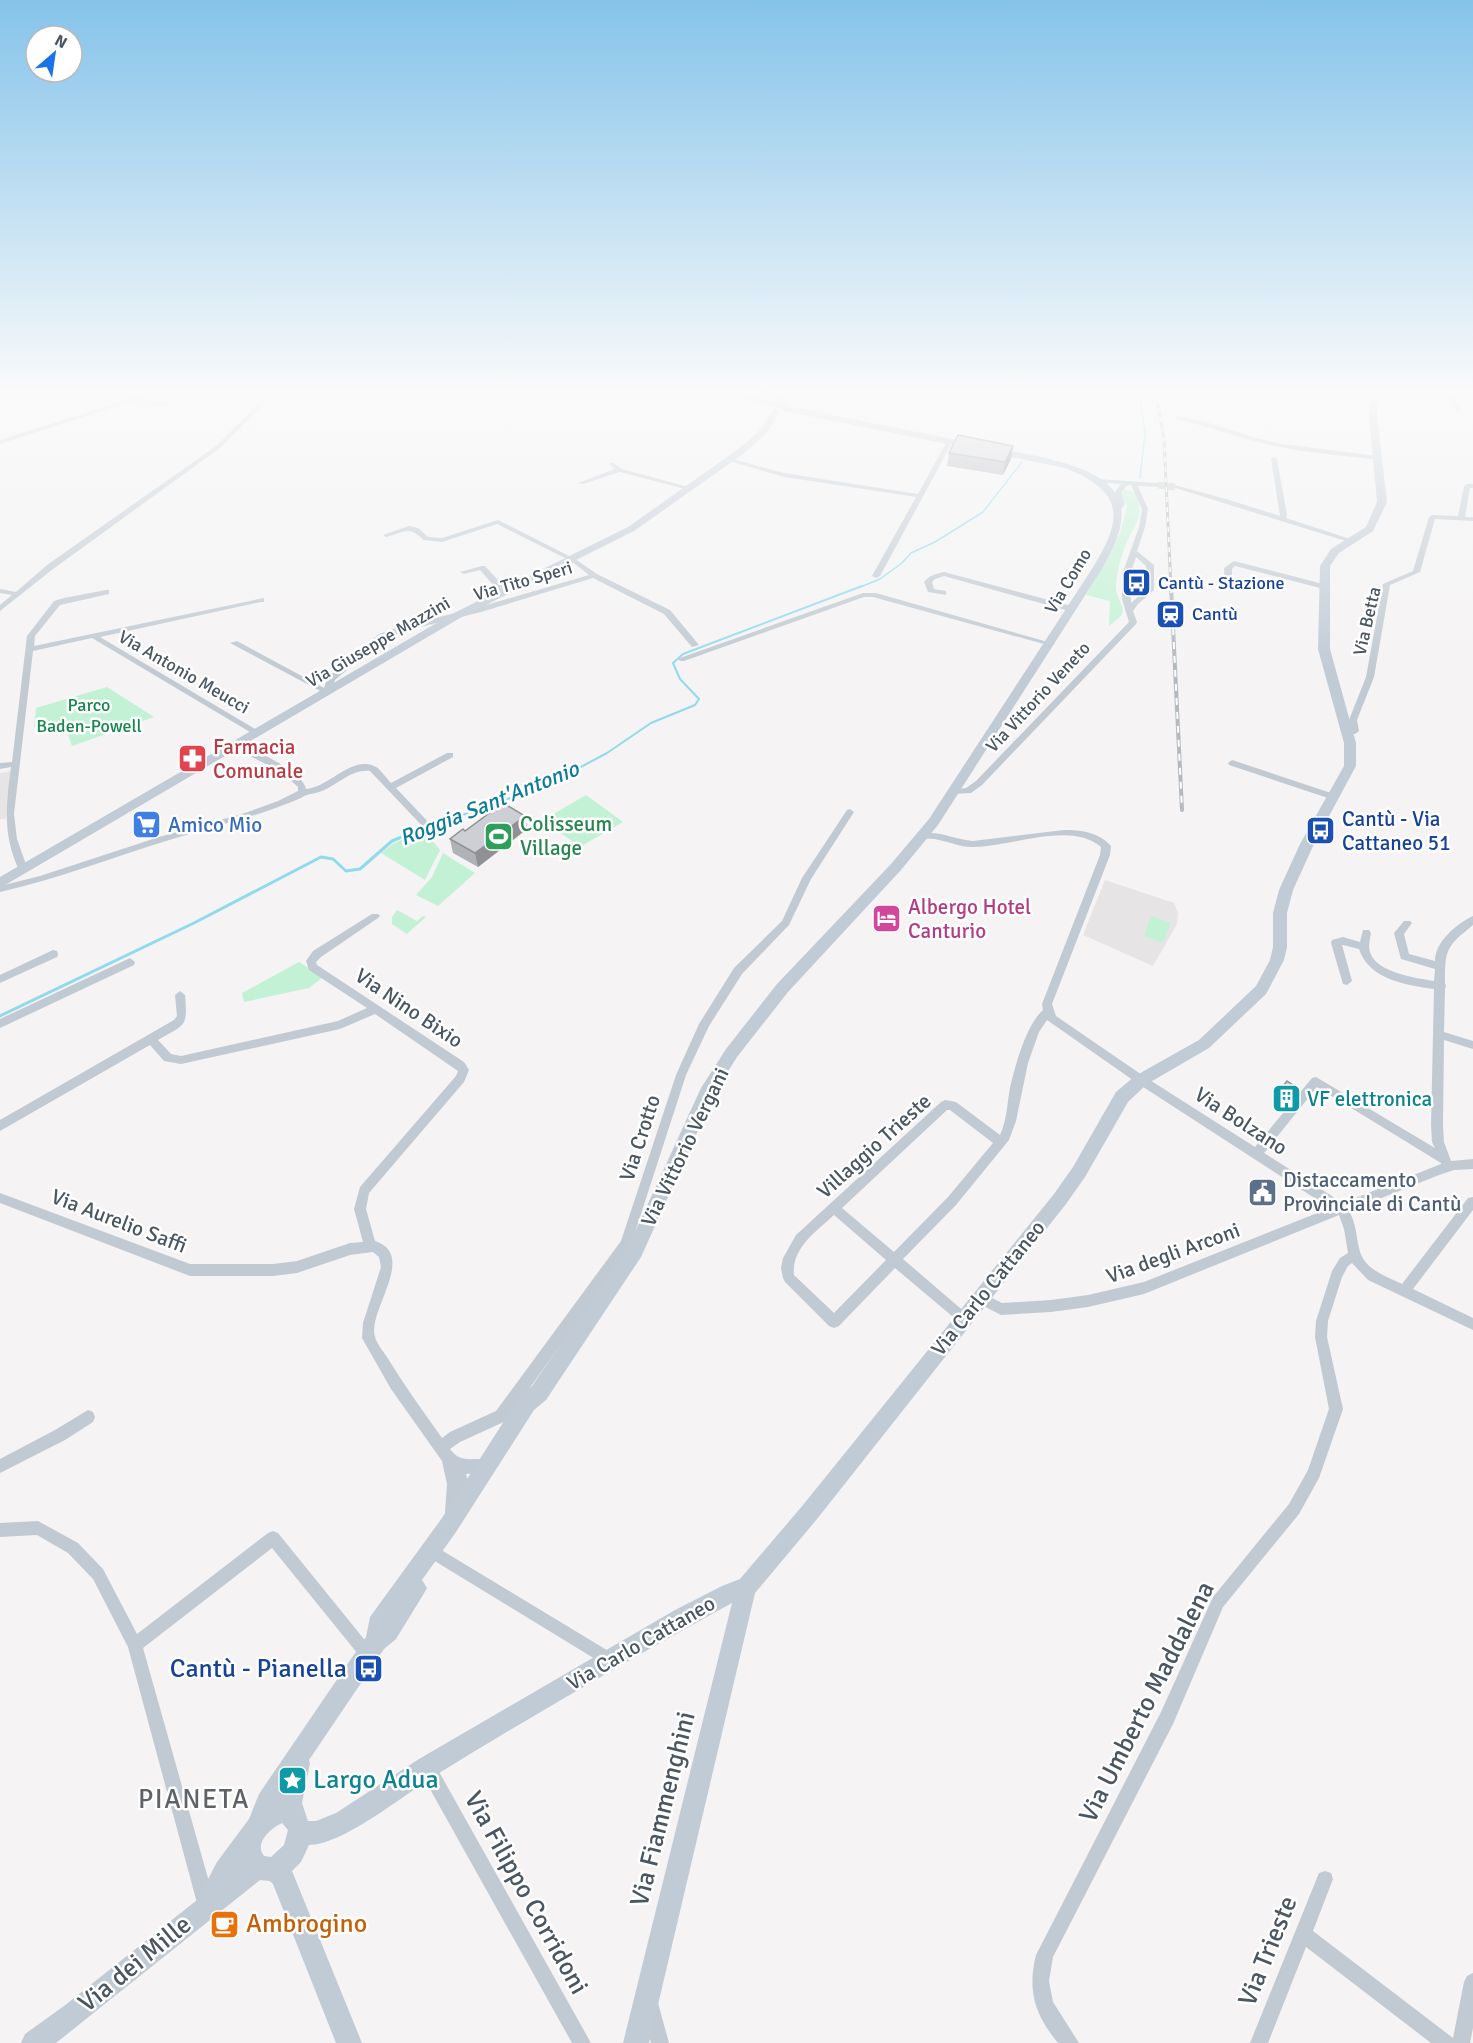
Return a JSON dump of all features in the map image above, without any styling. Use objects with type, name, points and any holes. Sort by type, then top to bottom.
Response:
[{"type":"street","points":[[0,609],[16,594],[168,483]]},
{"type":"street","points":[[671,483],[689,488]]},
{"type":"street","name":"Via Giuseppe Mazzini","points":[[0,883],[456,616],[631,530],[696,483]]},
{"type":"street","points":[[838,483],[920,496]]},
{"type":"street","points":[[876,576],[927,483]]},
{"type":"street","points":[[1100,483],[1114,497],[1119,510]]},
{"type":"street","points":[[1109,483],[1158,485]]},
{"type":"street","points":[[1278,483],[1284,515],[1282,518]]},
{"type":"street","name":"Via Carlo Cattaneo","points":[[297,1823],[309,1833],[326,1830],[344,1821],[427,1767],[713,1600],[746,1588],[810,1512],[963,1318],[982,1299],[1071,1184],[1122,1097],[1141,1080],[1204,1044],[1261,990],[1277,960],[1280,947],[1280,913],[1286,890],[1307,844],[1350,766],[1351,748],[1325,652],[1324,587],[1327,561],[1335,551],[1370,529],[1382,502],[1380,483]]},
{"type":"street","points":[[1119,510],[1122,504],[1119,490],[1125,484]]},
{"type":"street","name":"Via Vittorio Veneto","points":[[954,792],[968,791],[979,783],[1080,675],[1129,628],[1133,618],[1124,589],[1145,509],[1134,484]]},
{"type":"street","points":[[1461,519],[1467,486],[1473,486]]},
{"type":"street","points":[[1175,487],[1351,541]]},
{"type":"street","name":"Via Como","points":[[924,836],[1050,644],[1107,552],[1115,532],[1119,510]]},
{"type":"street","name":"Via Betta","points":[[1347,732],[1355,731],[1353,720],[1370,677],[1387,584],[1416,572],[1431,517],[1473,519]]},
{"type":"street","points":[[386,535],[409,528],[416,529],[426,539],[442,540],[498,522],[573,560],[594,576]]},
{"type":"street","name":"Via Vittorio Veneto","points":[[1130,610],[1136,600],[1147,594],[1150,589],[1150,565],[1133,551]]},
{"type":"street","points":[[1228,584],[1229,566],[1234,564],[1324,587]]},
{"type":"street","points":[[464,572],[482,568],[510,591],[524,597]]},
{"type":"street","points":[[943,593],[931,590],[928,582],[932,577],[944,574],[1072,609]]},
{"type":"street","name":"Via Tito Speri","points":[[326,692],[331,679],[382,636],[594,576],[667,612],[695,645]]},
{"type":"street","points":[[0,591],[16,594]]},
{"type":"street","points":[[23,870],[12,839],[10,814],[31,636],[57,603],[106,592]]},
{"type":"street","points":[[681,659],[863,595],[873,595],[1050,644]]},
{"type":"street","points":[[31,649],[261,600]]},
{"type":"street","name":"Via Antonio Meucci","points":[[94,636],[258,733]]},
{"type":"street","points":[[234,643],[326,692]]},
{"type":"street","points":[[236,745],[286,771],[302,786],[302,792]]},
{"type":"street","points":[[390,787],[450,755]]},
{"type":"street","points":[[0,766],[16,764]]},
{"type":"street","points":[[1232,764],[1334,797]]},
{"type":"street","points":[[0,889],[53,877],[163,838],[253,814],[290,800],[302,792],[312,792],[357,768],[367,766],[372,768],[432,829]]},
{"type":"street","name":"Via Crotto","points":[[444,1454],[455,1437],[501,1416],[626,1244],[681,1075],[704,1024],[738,971],[786,923],[807,878],[850,812]]},
{"type":"street","points":[[935,820],[943,832],[954,840]]},
{"type":"street","points":[[924,836],[935,835],[974,844],[1075,832],[1099,838],[1106,846],[1105,855],[1047,1004],[1048,1012],[1039,1021],[1018,1078],[1007,1134],[1002,1142]]},
{"type":"street","name":"Via Vittorio Vergani","points":[[255,1832],[267,1802],[371,1648],[388,1631],[438,1554],[486,1466],[526,1403],[539,1393],[635,1251],[709,1088],[722,1067],[774,999],[924,836]]},
{"type":"street","name":"Via Nino Bixio","points":[[370,1246],[360,1209],[364,1191],[460,1079],[464,1070],[460,1065],[313,967],[311,961],[323,950],[375,916]]},
{"type":"street","points":[[1445,1163],[1437,1125],[1438,1034],[1443,946],[1473,920]]},
{"type":"street","points":[[1407,923],[1400,933],[1405,956],[1441,967]]},
{"type":"street","points":[[1366,933],[1365,951],[1371,963],[1407,982],[1441,986]]},
{"type":"street","points":[[1347,981],[1336,944],[1343,941],[1365,947]]},
{"type":"street","points":[[0,979],[53,954]]},
{"type":"street","points":[[0,1024],[130,962]]},
{"type":"street","points":[[0,1126],[178,1023],[182,1017],[180,995]]},
{"type":"street","points":[[152,1040],[168,1058],[181,1060],[340,1025],[376,1009]]},
{"type":"street","name":"Via Bolzano","points":[[1048,1012],[1056,1023],[1141,1080],[1342,1209]]},
{"type":"street","points":[[1438,1034],[1473,1045]]},
{"type":"street","points":[[1256,1154],[1316,1081],[1445,1163]]},
{"type":"street","name":"Villaggio Trieste","points":[[952,1105],[1002,1142],[952,1201],[834,1322],[793,1284],[787,1272],[791,1256],[800,1239],[834,1208],[945,1106],[952,1105]]},
{"type":"street","name":"Via degli Arconi","points":[[982,1299],[1001,1309],[1088,1302],[1120,1295],[1144,1288],[1342,1209],[1445,1163],[1473,1164]]},
{"type":"street","name":"Via Aurelio Saffi","points":[[0,1198],[190,1270],[273,1270],[297,1267],[350,1249],[370,1246]]},
{"type":"street","points":[[1404,1291],[1472,1202]]},
{"type":"street","points":[[834,1208],[963,1318]]},
{"type":"street","points":[[1342,1209],[1352,1229],[1353,1256],[1363,1269],[1372,1276],[1473,1324]]},
{"type":"street","points":[[370,1246],[376,1247],[384,1254],[387,1267],[369,1323],[368,1338],[396,1384],[460,1475],[459,1513]]},
{"type":"street","name":"Via Umberto Maddalena","points":[[1070,2043],[1050,2019],[1042,1998],[1041,1974],[1045,1955],[1167,1718],[1218,1602],[1294,1509],[1314,1473],[1336,1409],[1321,1337],[1322,1321],[1335,1275],[1344,1262],[1353,1256]]},
{"type":"street","name":"Via Vittorio Vergani","points":[[371,1648],[378,1625],[536,1407],[539,1393]]},
{"type":"street","points":[[0,1466],[60,1436],[88,1417]]},
{"type":"street","points":[[444,1454],[467,1467],[486,1466]]},
{"type":"street","points":[[444,1454],[459,1513]]},
{"type":"street","points":[[0,1530],[38,1528],[73,1548],[98,1574],[135,1645],[207,1906]]},
{"type":"street","points":[[135,1645],[273,1538],[371,1648]]},
{"type":"street","points":[[438,1554],[610,1660]]},
{"type":"street","name":"Via Fiammenghini","points":[[636,2043],[746,1588]]},
{"type":"street","name":"Via Vittorio Vergani","points":[[297,1823],[290,1803],[304,1746]]},
{"type":"street","name":"Via Filippo Corridoni","points":[[427,1767],[582,2043]]},
{"type":"street","points":[[267,1867],[290,1858],[296,1848],[297,1823],[284,1811],[272,1813],[255,1832],[251,1858],[254,1864],[267,1867],[282,1876],[349,2043]]},
{"type":"street","name":"Via dei Mille","points":[[207,1906],[222,1878],[255,1832]]},
{"type":"street","name":"Via dei Mille","points":[[34,2043],[73,2015],[207,1906],[267,1867]]},
{"type":"street","name":"Via Trieste","points":[[1259,2043],[1325,1879]]},
{"type":"street","points":[[1302,1933],[1446,2043]]},
{"type":"street","points":[[1461,2043],[1473,1982]]},
{"type":"street","points":[[649,1994],[660,2043]]},
{"type":"street","points":[[51,2043],[73,2015]]},
{"type":"shaded area","points":[[11,771],[6,819],[0,819],[0,773]]},
{"type":"shaded area","points":[[1105,880],[1174,903],[1178,913],[1177,924],[1153,966],[1083,935]]},
{"type":"green space","points":[[1124,489],[1135,492],[1140,508],[1138,519],[1124,549],[1117,575],[1116,589],[1123,611],[1121,616],[1109,626],[1110,601],[1086,595],[1120,533],[1127,507],[1121,493]]},
{"type":"green space","name":"Parco Baden-Powell","points":[[107,687],[154,717],[72,746],[66,729],[34,727],[36,708]]},
{"type":"green space","points":[[586,795],[623,822],[580,847],[543,820]]},
{"type":"green space","points":[[428,830],[431,839],[440,850],[425,880],[381,853],[394,843]]},
{"type":"green space","points":[[443,853],[475,873],[438,906],[416,895],[432,877]]},
{"type":"green space","points":[[397,910],[417,921],[423,916],[426,917],[407,934],[392,924],[392,917]]},
{"type":"green space","points":[[1151,916],[1171,923],[1163,943],[1144,936]]},
{"type":"green space","points":[[299,962],[323,977],[309,988],[244,1002],[242,993]]},
{"type":"building","points":[[503,803],[525,816],[475,853],[450,839],[463,829],[465,831]]},
{"type":"building","points":[[1287,1081],[1299,1089],[1289,1101],[1277,1094]]},
{"type":"waterway","name":"Roggia Sant'Antonio","points":[[858,588],[880,579],[902,563],[911,553],[935,542],[983,512],[1005,483]]},
{"type":"waterway","name":"Roggia Sant'Antonio","points":[[401,837],[547,785],[607,753],[651,723],[695,705],[699,699],[680,679],[673,663],[683,654],[862,586]]},
{"type":"waterway","name":"Roggia Sant'Antonio","points":[[0,1016],[194,923],[321,857],[333,859],[346,871],[360,869],[392,841],[404,836]]},
{"type":"tunnel","points":[[1158,485],[1175,487]]},
{"type":"railway","points":[[1166,483],[1171,588]]},
{"type":"railway","points":[[1171,586],[1182,810]]},
{"type":"place","name":"Cantù - Stazione","points":[[1137,583]]},
{"type":"place","name":"Cantù","points":[[1171,614]]},
{"type":"place","name":"Farmacia Comunale","points":[[192,759]]},
{"type":"place","name":"Amico Mio","points":[[147,825]]},
{"type":"place","name":"Cantù - Via Cattaneo 51","points":[[1321,831]]},
{"type":"place","name":"Colisseum Village","points":[[499,836]]},
{"type":"place","name":"Albergo Hotel Canturio","points":[[887,919]]},
{"type":"place","name":"VF elettronica","points":[[1286,1099]]},
{"type":"place","name":"Distaccamento Provinciale di Cantù","points":[[1262,1192]]},
{"type":"place","name":"Cantù - Pianella","points":[[368,1669]]},
{"type":"place","name":"Largo Adua","points":[[292,1780]]},
{"type":"place","name":"Ambrogino","points":[[225,1924]]},
{"type":"district","name":"PIANETA","points":[[194,1799]]}]
